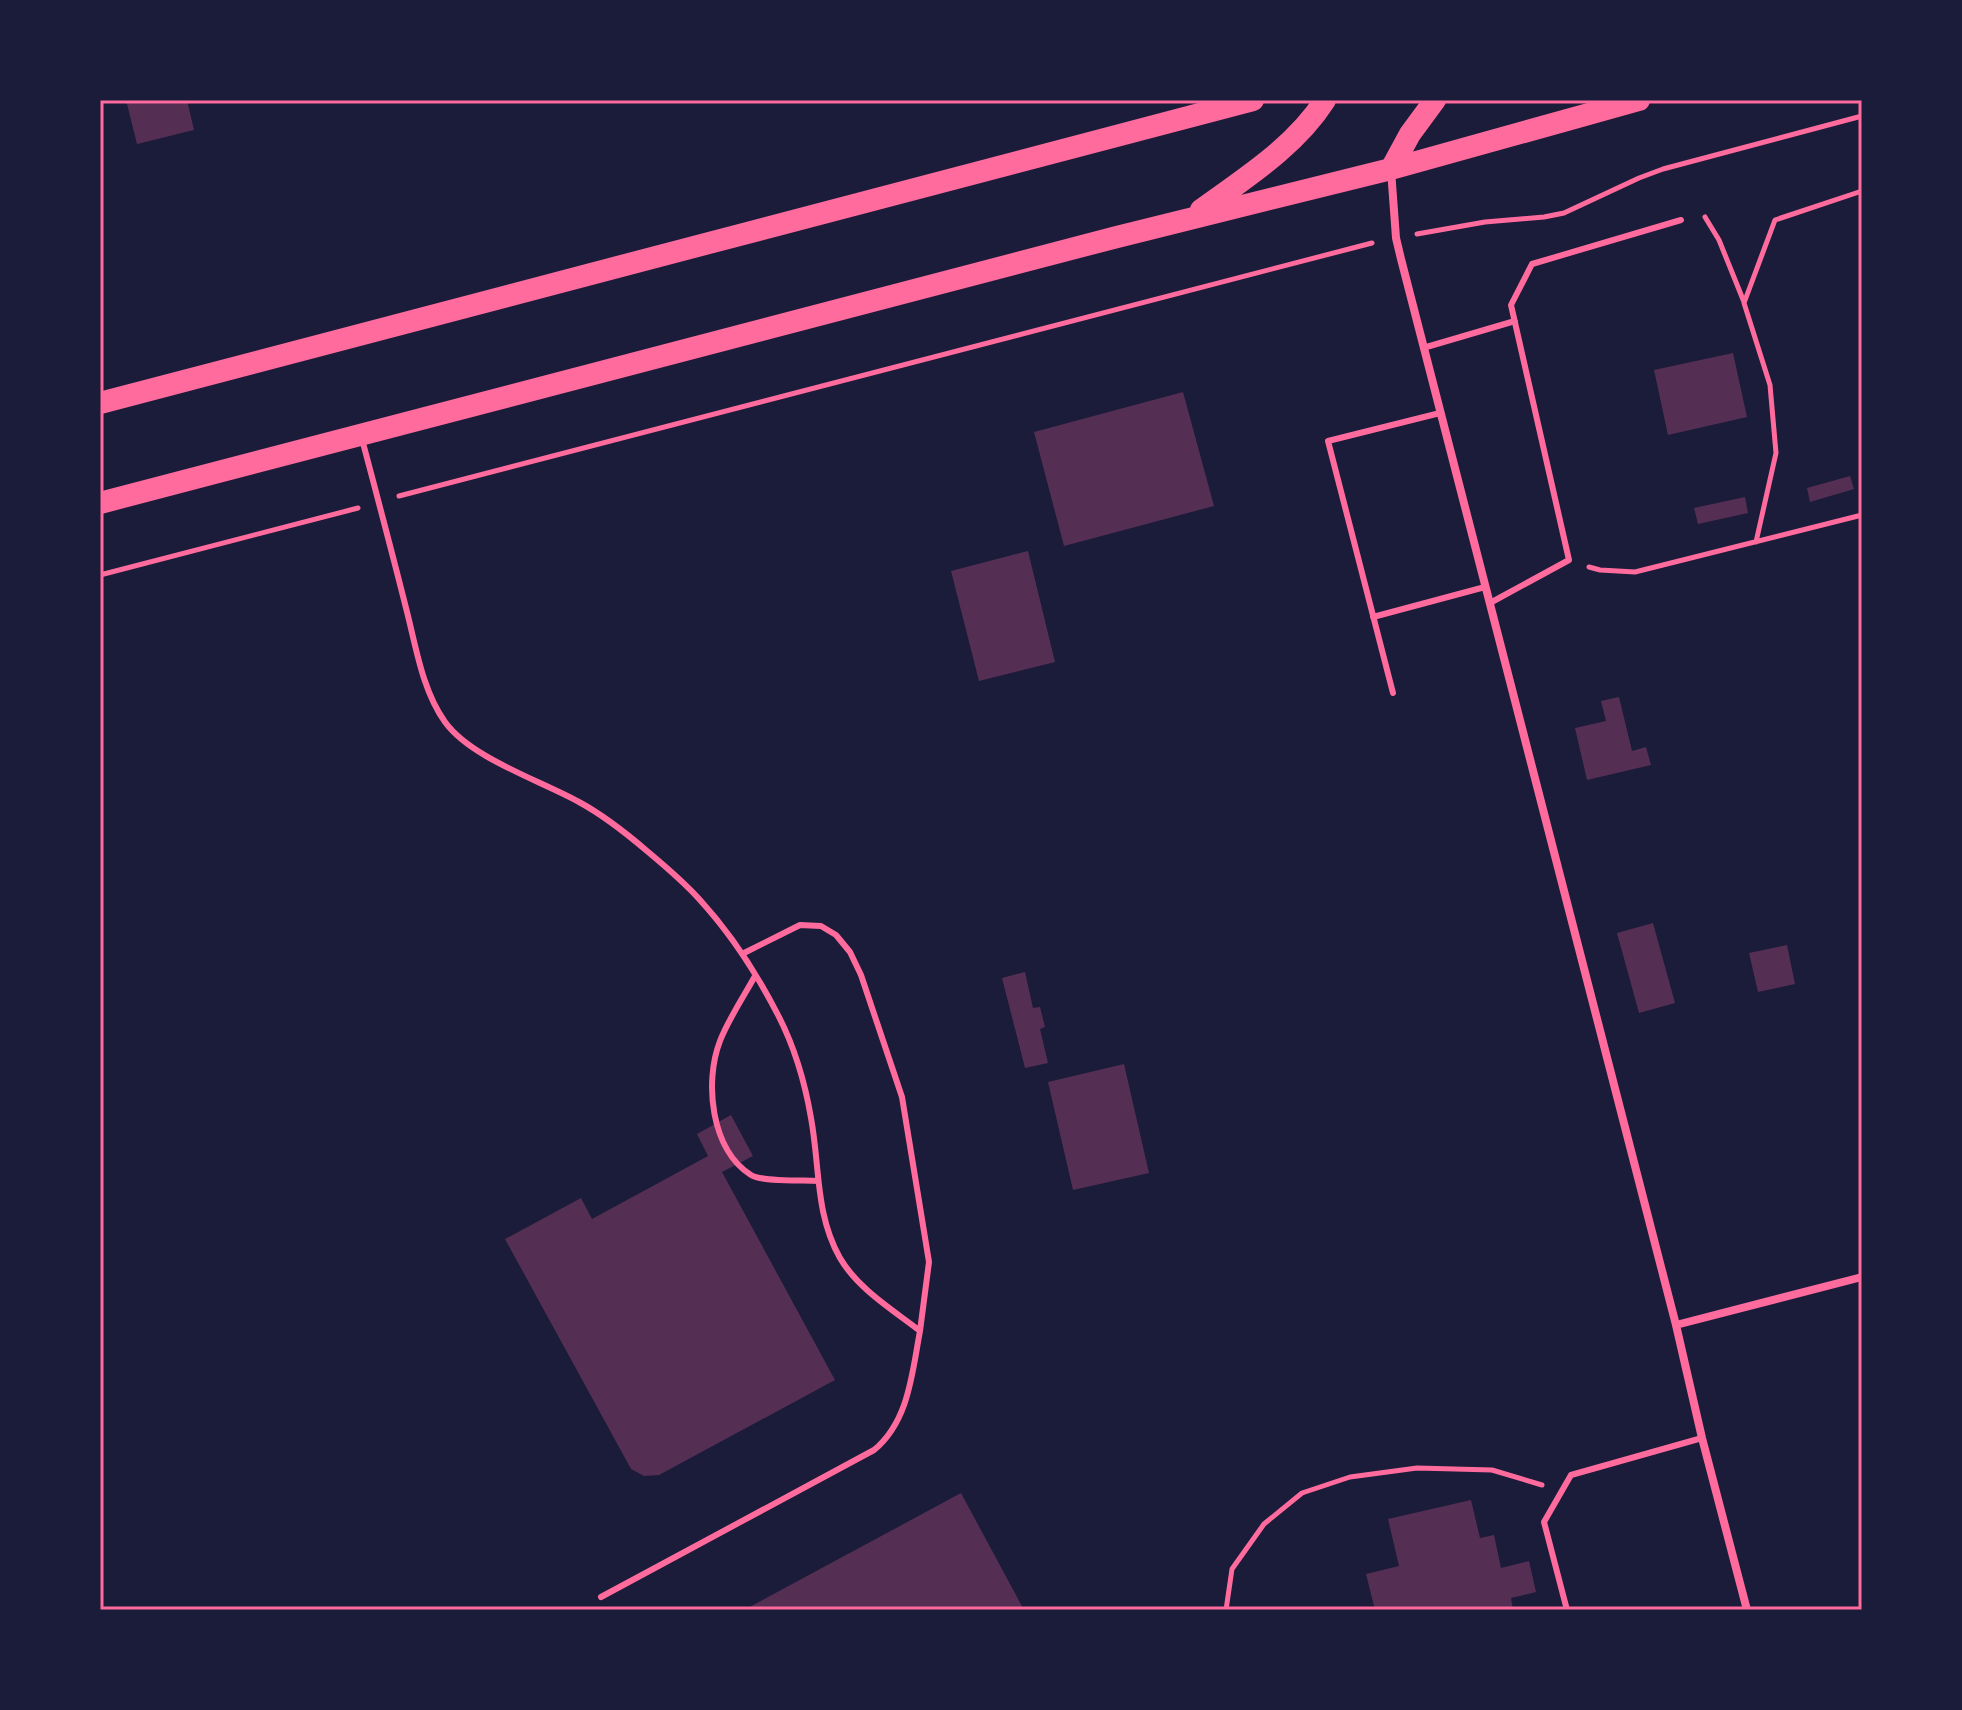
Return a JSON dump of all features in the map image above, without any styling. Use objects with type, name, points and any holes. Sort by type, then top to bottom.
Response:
[{"type":"highway","points":[[100,403],[1253,100]]},
{"type":"highway","points":[[1191,218],[1261,167],[1289,142],[1325,100]]},
{"type":"highway","points":[[1391,169],[1410,134],[1435,100]]},
{"type":"highway","points":[[100,503],[1191,218],[1391,169],[1639,100]]},
{"type":"street","points":[[1391,169],[1396,238],[1423,348],[1747,1610]]},
{"type":"street","points":[[1676,1325],[1862,1277]]},
{"type":"lane","points":[[1490,603],[1569,560],[1511,305],[1532,264],[1681,220]]},
{"type":"lane","points":[[1423,348],[1515,321]]},
{"type":"lane","points":[[1393,693],[1328,441],[1440,413]]},
{"type":"lane","points":[[361,436],[435,707],[463,741],[580,802],[631,837],[699,898],[722,926],[779,1016],[792,1048],[812,1118],[823,1215],[830,1238],[841,1260],[860,1284],[920,1331]]},
{"type":"lane","points":[[1373,617],[1485,587]]},
{"type":"lane","points":[[601,1597],[874,1450],[886,1440],[901,1416],[910,1385],[929,1262],[902,1097],[861,975],[850,952],[836,935],[821,926],[800,925],[742,954]]},
{"type":"lane","points":[[755,976],[720,1041],[713,1069],[713,1110],[721,1136],[735,1160],[753,1177],[818,1181]]},
{"type":"lane","points":[[1567,1610],[1544,1522],[1571,1475],[1702,1438]]},
{"type":"path","points":[[1425,232],[1564,213],[1663,169],[1862,116]]},
{"type":"path","points":[[1744,303],[1775,220],[1862,191]]},
{"type":"path","points":[[1703,214],[1719,240],[1744,303],[1770,385],[1776,453],[1756,542]]},
{"type":"path","points":[[402,496],[1360,246]]},
{"type":"path","points":[[100,575],[355,509]]},
{"type":"path","points":[[1569,560],[1600,570],[1635,572],[1862,515]]},
{"type":"path","points":[[1226,1610],[1232,1569],[1264,1524],[1302,1493],[1350,1477],[1417,1468],[1492,1470],[1562,1491]]},
{"type":"building","points":[[126,100],[187,100],[194,130],[137,144]]},
{"type":"building","points":[[1733,353],[1747,417],[1668,435],[1654,370]]},
{"type":"building","points":[[1183,392],[1214,506],[1064,546],[1034,432]]},
{"type":"building","points":[[1850,476],[1854,489],[1810,502],[1807,488]]},
{"type":"building","points":[[1745,497],[1748,513],[1698,524],[1694,508]]},
{"type":"building","points":[[1028,551],[1055,662],[979,681],[951,571]]},
{"type":"building","points":[[1619,697],[1632,751],[1646,747],[1651,765],[1587,780],[1575,728],[1606,721],[1601,701]]},
{"type":"building","points":[[1653,923],[1675,1003],[1639,1013],[1617,933]]},
{"type":"building","points":[[1787,945],[1795,984],[1758,992],[1749,953]]},
{"type":"building","points":[[1025,972],[1033,1008],[1040,1007],[1045,1027],[1040,1029],[1048,1063],[1025,1068],[1002,978]]},
{"type":"building","points":[[1124,1064],[1149,1173],[1073,1190],[1048,1082]]},
{"type":"building","points":[[731,1115],[753,1156],[722,1172],[835,1380],[659,1475],[644,1476],[631,1469],[505,1239],[581,1198],[592,1219],[708,1156],[697,1134]]},
{"type":"building","points":[[961,1493],[1024,1610],[744,1610]]},
{"type":"building","points":[[1471,1500],[1480,1538],[1494,1535],[1501,1568],[1529,1561],[1536,1592],[1511,1598],[1513,1610],[1375,1610],[1366,1574],[1399,1566],[1388,1519]]}]
